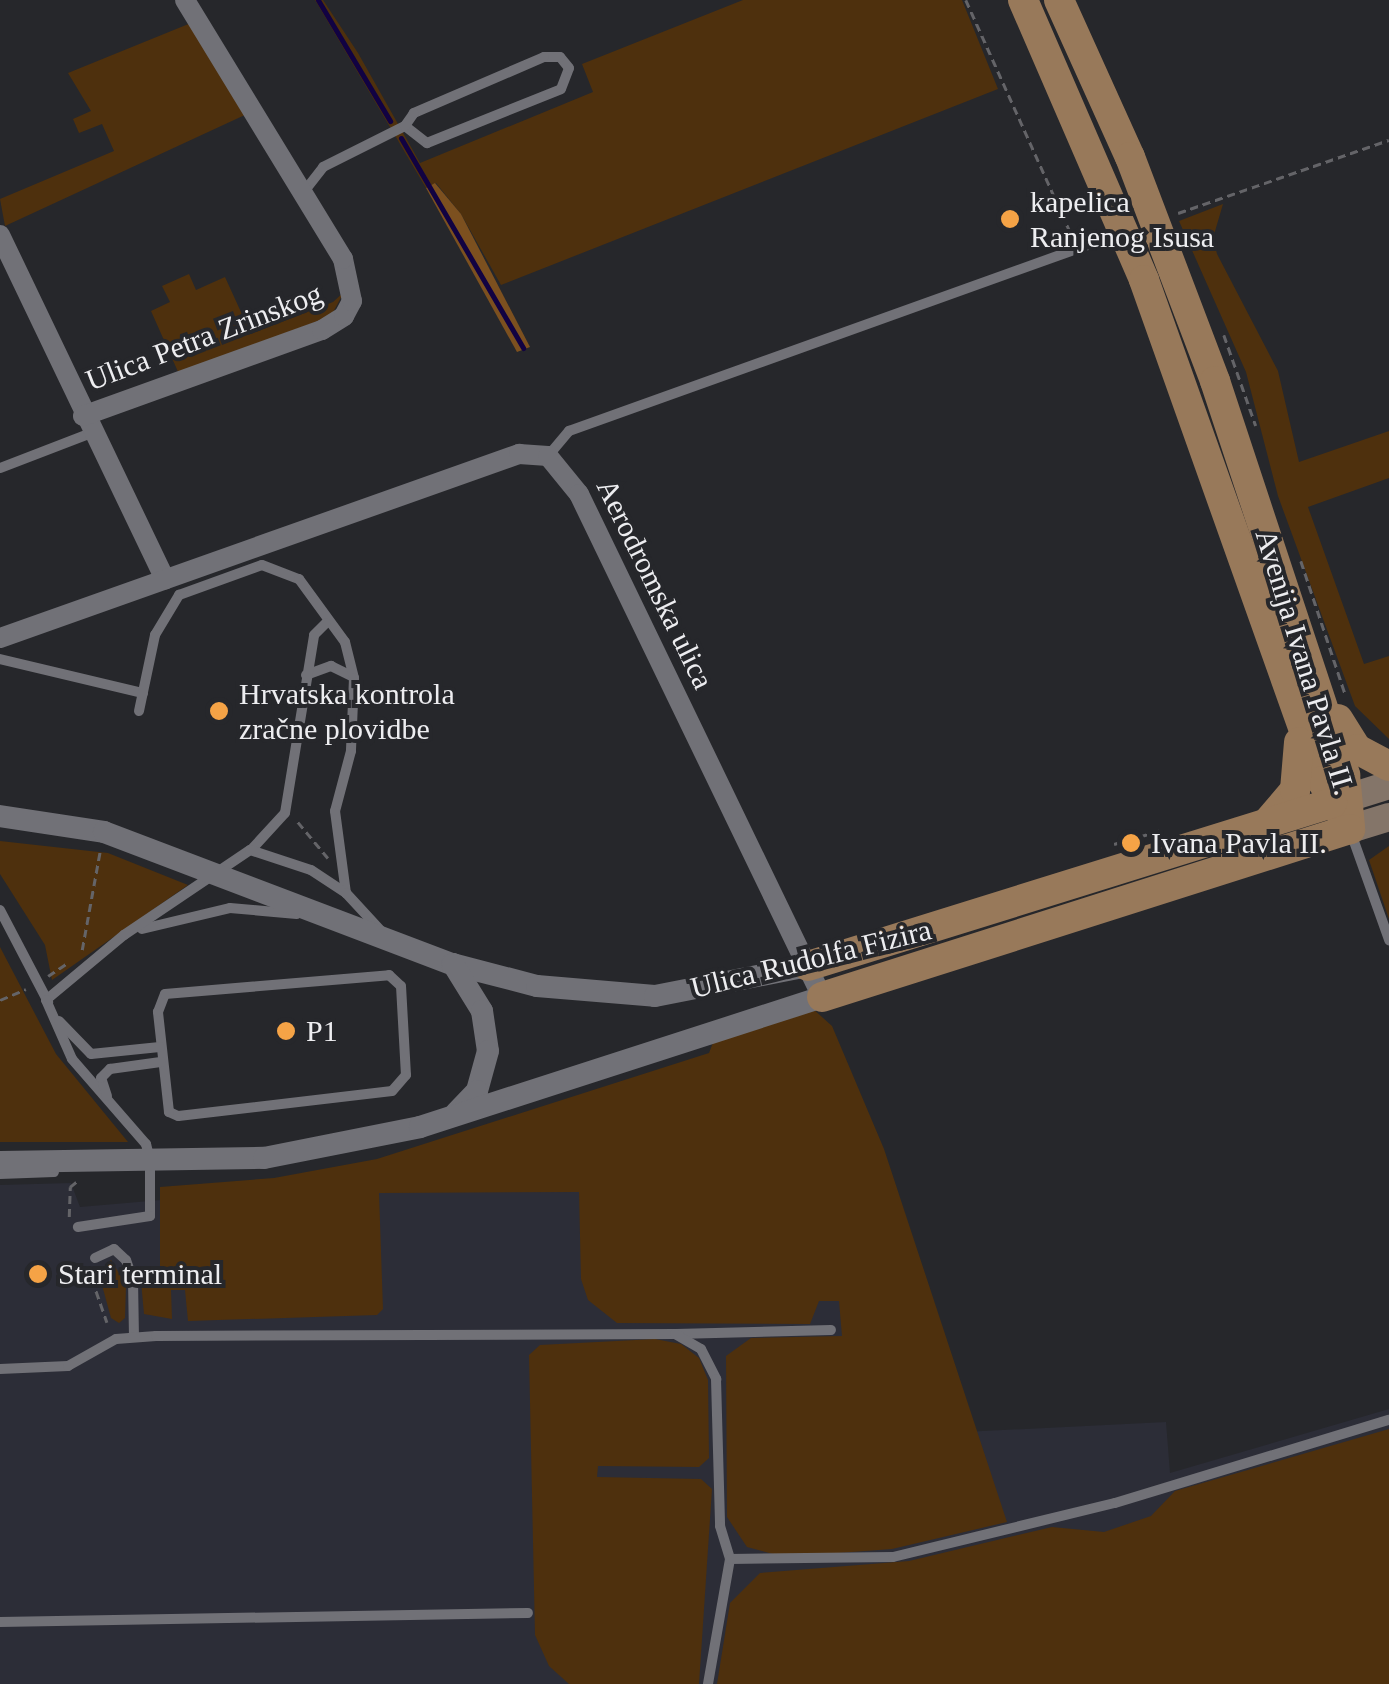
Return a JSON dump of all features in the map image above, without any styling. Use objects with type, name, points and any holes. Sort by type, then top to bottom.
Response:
[{"type":"main road","name":"Avenija Ivana Pavla II.","points":[[1023,0],[1151,296],[1298,674]]},
{"type":"main road","name":"Avenija Ivana Pavla II.","points":[[1059,0],[1197,328],[1298,674],[1350,829]]},
{"type":"main road","points":[[1298,674],[1352,742],[1389,766]]},
{"type":"main road","points":[[1266,824],[1291,797],[1301,774],[1298,674]]},
{"type":"main road","name":"Ulica Rudolfa Fizira","points":[[808,966],[1389,786]]},
{"type":"main road","name":"Ulica Rudolfa Fizira","points":[[822,997],[1389,816]]},
{"type":"street","name":"Ulica Petra Zrinskog","points":[[87,425],[322,330],[344,316],[353,293],[349,273],[185,0]]},
{"type":"street","points":[[1,240],[165,580]]},
{"type":"street","points":[[0,638],[519,454],[548,456]]},
{"type":"street","name":"Aerodromska ulica","points":[[548,456],[579,494],[822,997]]},
{"type":"street","name":"Ulica Rudolfa Fizira","points":[[0,816],[104,832],[216,871],[452,964],[537,986],[655,996],[808,966]]},
{"type":"street","points":[[452,964],[482,1011],[488,1051],[477,1090],[454,1115]]},
{"type":"street","name":"Ulica Rudolfa Fizira","points":[[0,1162],[264,1158],[454,1115],[822,997]]},
{"type":"lane","points":[[303,193],[323,167],[405,126],[414,113],[544,57],[560,57],[569,68],[562,89],[428,143],[405,126]]},
{"type":"lane","points":[[548,456],[569,431],[1099,242]]},
{"type":"lane","points":[[0,468],[87,425]]},
{"type":"lane","points":[[140,711],[158,624],[190,589],[272,566],[300,579],[326,623],[345,642],[354,678],[351,751],[335,811],[346,893]]},
{"type":"lane","points":[[46,1000],[84,958],[250,850],[285,813],[314,635],[326,623]]},
{"type":"lane","points":[[0,659],[143,694]]},
{"type":"lane","points":[[306,675],[331,666],[354,678]]},
{"type":"lane","points":[[1350,829],[1389,940]]},
{"type":"lane","points":[[250,850],[290,859],[346,893],[386,938]]},
{"type":"lane","points":[[124,935],[230,908],[332,918]]},
{"type":"lane","points":[[0,910],[72,1059],[146,1144],[150,1160],[150,1216],[78,1227]]},
{"type":"lane","points":[[389,975],[401,986],[406,1075],[392,1091],[178,1116],[164,1103],[160,1047],[160,1001],[172,990],[389,975]]},
{"type":"lane","points":[[46,1000],[85,1053],[160,1047]]},
{"type":"lane","points":[[110,1102],[101,1083],[104,1073],[161,1062]]},
{"type":"lane","points":[[0,1174],[77,1172],[100,1162]]},
{"type":"lane","points":[[95,1258],[106,1248],[126,1260],[134,1280],[134,1338]]},
{"type":"lane","points":[[0,1369],[68,1366],[116,1339],[134,1338],[831,1330]]},
{"type":"lane","points":[[675,1334],[701,1349],[716,1379],[720,1526],[730,1559],[708,1684]]},
{"type":"lane","points":[[730,1559],[892,1557],[1115,1503],[1389,1420]]},
{"type":"lane","points":[[0,1622],[528,1613]]},
{"type":"path","points":[[966,0],[1078,249]]},
{"type":"path","points":[[1177,214],[1389,140]]},
{"type":"path","points":[[293,818],[330,866]]},
{"type":"path","points":[[43,980],[84,958],[104,832]]},
{"type":"path","points":[[0,1000],[30,987]]},
{"type":"path","points":[[76,1180],[76,1188],[70,1187],[68,1228],[78,1227]]},
{"type":"path","points":[[92,1279],[107,1322]]},
{"type":"shaded area","points":[[315,0],[323,0],[358,53],[420,163],[593,92],[582,64],[743,0],[962,0],[998,89],[501,285],[461,214],[436,183],[426,188]]},
{"type":"shaded area","points":[[191,23],[247,114],[5,226],[0,199],[114,151],[102,124],[79,133],[73,119],[91,111],[68,73]]},
{"type":"shaded area","points":[[435,183],[461,214],[530,347],[517,352],[426,188]]},
{"type":"shaded area","points":[[1223,204],[1213,238],[1217,254],[1278,371],[1299,462],[1389,431],[1389,478],[1308,507],[1364,664],[1389,656],[1389,739],[1355,706],[1278,496],[1246,372],[1179,221]]},
{"type":"shaded area","points":[[189,274],[196,290],[225,277],[251,334],[333,302],[344,292],[331,316],[179,374],[151,311],[170,302],[162,286]]},
{"type":"shaded area","points":[[0,841],[108,853],[188,885],[52,980],[45,945],[0,874]]},
{"type":"shaded area","points":[[1389,846],[1389,919],[1369,860]]},
{"type":"shaded area","points":[[0,947],[56,1054],[128,1142],[0,1142]]},
{"type":"shaded area","points":[[812,1008],[832,1026],[884,1149],[1007,1522],[892,1549],[784,1557],[747,1547],[727,1517],[726,1356],[751,1338],[842,1336],[839,1301],[819,1301],[810,1324],[617,1323],[588,1300],[581,1279],[579,1192],[379,1193],[383,1309],[377,1315],[188,1321],[185,1290],[171,1290],[172,1319],[144,1314],[140,1270],[160,1269],[160,1187],[274,1178],[377,1159],[709,1053],[714,1040]]},
{"type":"shaded area","points":[[818,1039],[963,1432],[1166,1422],[1170,1473],[1389,1409],[1389,1684],[0,1684],[0,1185],[71,1183],[80,1207],[173,1199],[439,1157]]},
{"type":"shaded area","points":[[111,1260],[126,1285],[125,1318],[119,1323],[111,1318],[99,1274]]},
{"type":"shaded area","points":[[655,1339],[681,1344],[699,1358],[708,1380],[709,1458],[699,1467],[598,1466],[597,1477],[701,1479],[712,1489],[699,1684],[569,1684],[549,1666],[535,1635],[529,1355],[540,1345]]},
{"type":"shaded area","points":[[1389,1429],[1389,1684],[717,1684],[730,1603],[760,1573],[909,1561],[1052,1527],[1104,1532],[1151,1516],[1175,1491]]},
{"type":"waterway","points":[[318,0],[390,121]]},
{"type":"waterway","points":[[401,138],[523,348]]},
{"type":"place","name":"kapelica Ranjenog Isusa","points":[[1010,219]]},
{"type":"place","name":"Hrvatska kontrola zračne plovidbe","points":[[219,711]]},
{"type":"place","name":"Ivana Pavla II.","points":[[1131,843]]},
{"type":"place","name":"P1","points":[[286,1031]]},
{"type":"place","name":"Stari terminal","points":[[38,1274]]}]
